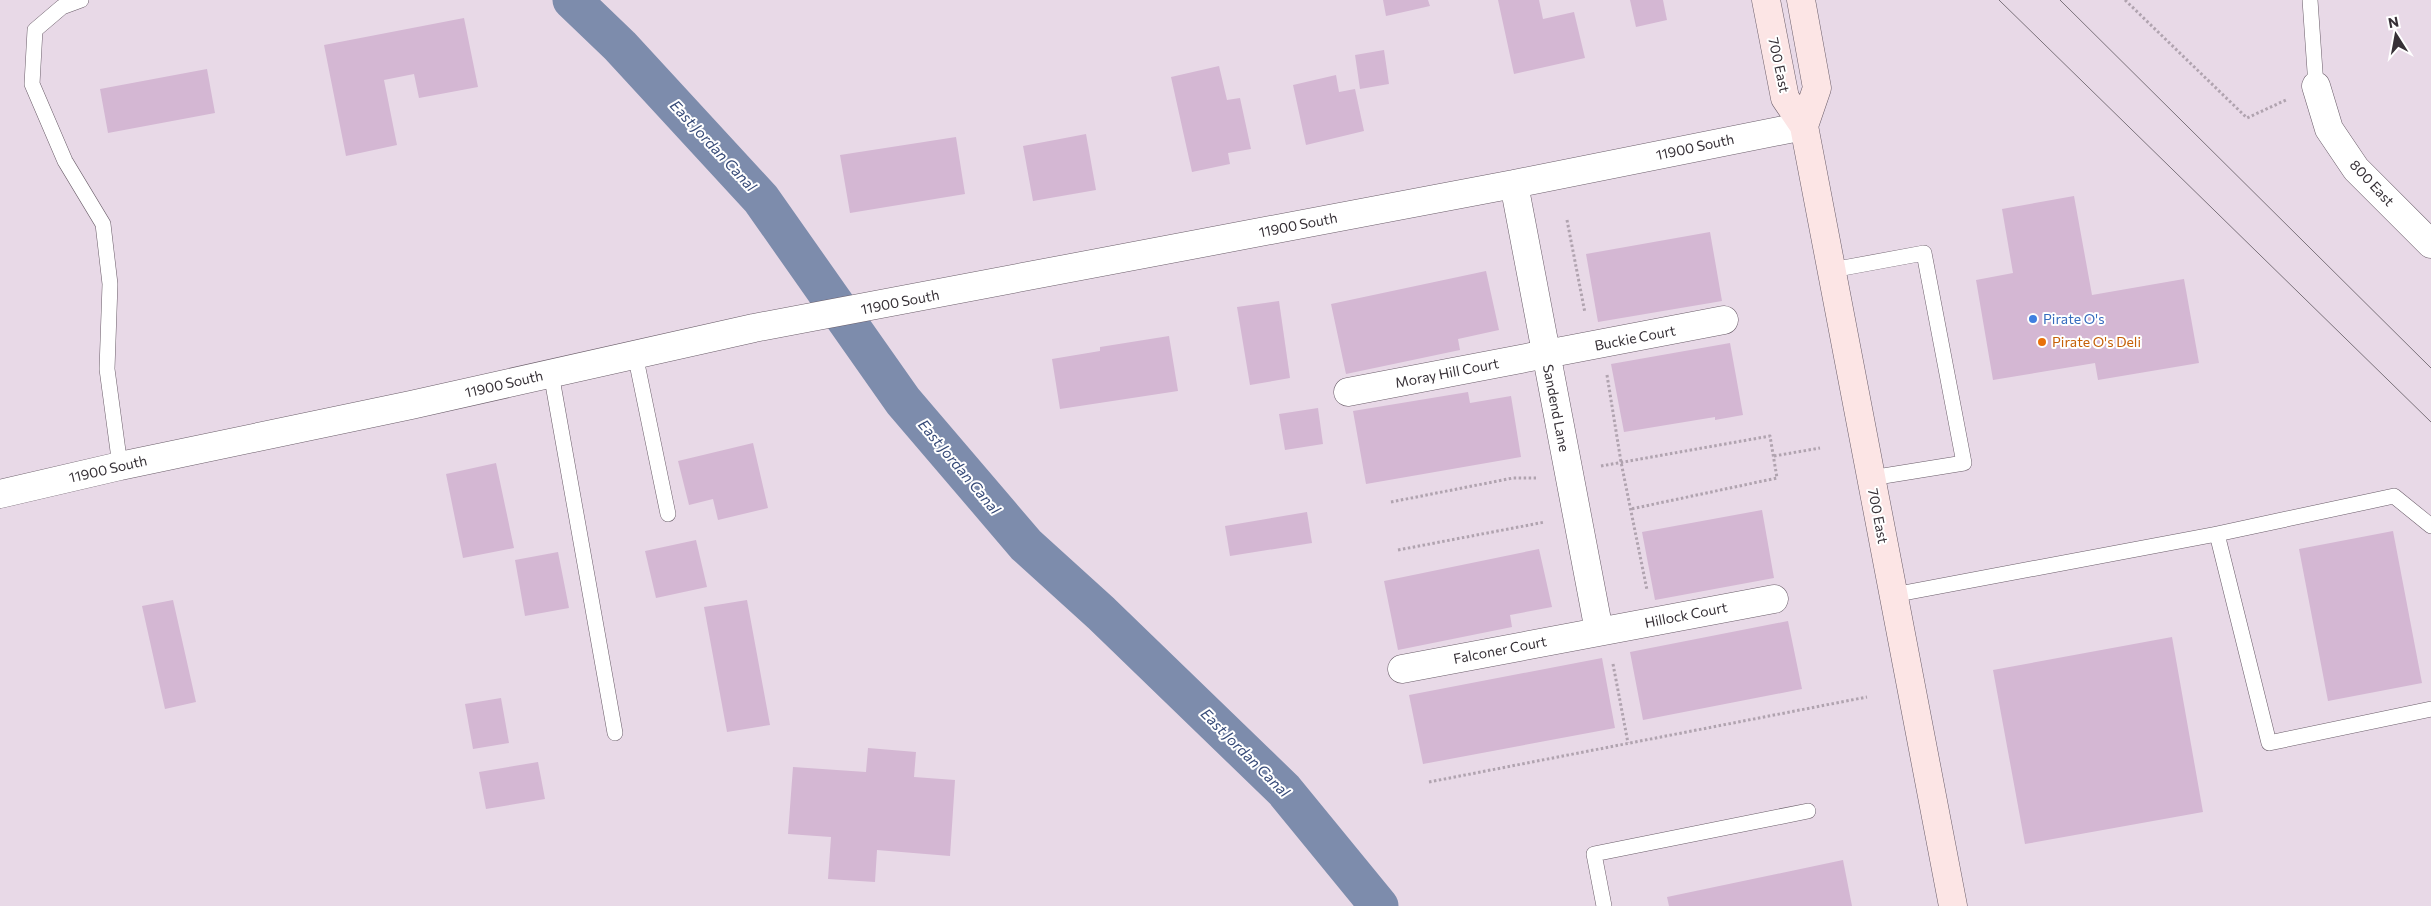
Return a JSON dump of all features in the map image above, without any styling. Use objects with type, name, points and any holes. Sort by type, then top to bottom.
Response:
[{"type":"main road","name":"700 East","points":[[1766,0],[1785,98],[1804,126],[1953,906]]},
{"type":"main road","name":"700 East","points":[[1801,0],[1817,88],[1804,126]]},
{"type":"street","name":"800 East","points":[[2316,86],[2329,129],[2356,169],[2431,244]]},
{"type":"street","name":"11900 South","points":[[0,494],[120,466],[411,405],[754,328],[1514,184],[1804,126]]},
{"type":"street","name":"Sandend Lane","points":[[1514,184],[1599,631]]},
{"type":"street","name":"Buckie Court","points":[[1546,354],[1724,320]]},
{"type":"street","name":"Moray Hill Court","points":[[1348,392],[1546,354]]},
{"type":"street","name":"Hillock Court","points":[[1599,631],[1774,599]]},
{"type":"street","name":"Falconer Court","points":[[1402,669],[1599,631]]},
{"type":"lane","points":[[82,0],[62,7],[35,30],[32,84],[65,161],[103,224],[110,284],[107,369],[120,466]]},
{"type":"lane","points":[[2310,0],[2316,86]]},
{"type":"lane","points":[[1832,270],[1924,252],[1963,453],[1964,463],[1872,478]]},
{"type":"lane","points":[[635,354],[668,514]]},
{"type":"lane","points":[[551,373],[615,733]]},
{"type":"lane","points":[[1893,595],[2217,534],[2394,496],[2431,526]]},
{"type":"lane","points":[[2217,534],[2269,743],[2431,709]]},
{"type":"lane","points":[[1604,906],[1594,854],[1808,811]]},
{"type":"path","points":[[2125,0],[2247,118],[2316,86]]},
{"type":"path","points":[[1567,220],[1587,321]]},
{"type":"path","points":[[1606,369],[1621,462],[1649,598]]},
{"type":"path","points":[[1621,462],[1770,436],[1777,478],[1631,509]]},
{"type":"path","points":[[1774,456],[1820,448]]},
{"type":"path","points":[[1391,502],[1513,478],[1544,477]]},
{"type":"path","points":[[1398,550],[1553,521]]},
{"type":"path","points":[[1611,656],[1628,743]]},
{"type":"path","points":[[1429,782],[1867,697]]},
{"type":"building","points":[[1383,0],[1428,0],[1430,6],[1386,16]]},
{"type":"building","points":[[1498,0],[1539,0],[1543,19],[1574,12],[1585,58],[1514,74]]},
{"type":"building","points":[[1630,0],[1663,0],[1667,20],[1636,27]]},
{"type":"building","points":[[464,18],[478,87],[419,98],[414,74],[384,80],[397,145],[346,156],[324,45]]},
{"type":"building","points":[[1384,50],[1389,84],[1360,89],[1355,55]]},
{"type":"building","points":[[1219,66],[1227,100],[1240,98],[1251,149],[1228,153],[1230,164],[1192,172],[1171,77]]},
{"type":"building","points":[[207,69],[215,113],[108,133],[100,89]]},
{"type":"building","points":[[1336,75],[1339,92],[1355,89],[1364,131],[1306,145],[1293,85]]},
{"type":"building","points":[[1086,134],[1096,190],[1033,201],[1023,146]]},
{"type":"building","points":[[956,137],[965,194],[850,213],[840,155]]},
{"type":"building","points":[[2074,196],[2092,295],[2184,279],[2199,363],[2098,380],[2095,363],[1993,380],[1976,280],[2013,273],[2002,209]]},
{"type":"building","points":[[1710,232],[1722,301],[1598,322],[1586,254]]},
{"type":"building","points":[[1486,271],[1499,330],[1458,339],[1460,350],[1346,374],[1331,304]]},
{"type":"building","points":[[1279,301],[1290,378],[1250,385],[1237,307]]},
{"type":"building","points":[[1169,336],[1178,391],[1060,409],[1052,359],[1100,351],[1100,347]]},
{"type":"building","points":[[1730,343],[1743,415],[1715,420],[1715,417],[1624,432],[1611,364]]},
{"type":"building","points":[[1468,392],[1470,403],[1511,396],[1521,457],[1366,484],[1353,411]]},
{"type":"building","points":[[1318,408],[1323,444],[1285,450],[1279,414]]},
{"type":"building","points":[[753,443],[768,508],[718,520],[713,499],[689,505],[678,461]]},
{"type":"building","points":[[496,463],[514,548],[463,558],[446,474]]},
{"type":"building","points":[[1762,510],[1774,578],[1655,600],[1642,532]]},
{"type":"building","points":[[1307,512],[1312,543],[1230,556],[1225,526]]},
{"type":"building","points":[[2393,531],[2422,683],[2328,701],[2299,549]]},
{"type":"building","points":[[696,540],[707,587],[656,598],[645,551]]},
{"type":"building","points":[[1539,549],[1552,607],[1510,615],[1512,627],[1398,650],[1384,581]]},
{"type":"building","points":[[558,552],[569,608],[525,616],[515,560]]},
{"type":"building","points":[[173,600],[196,702],[165,709],[142,606]]},
{"type":"building","points":[[747,600],[770,725],[727,732],[704,607]]},
{"type":"building","points":[[1788,621],[1802,689],[1643,720],[1630,652]]},
{"type":"building","points":[[2172,637],[2203,812],[2025,844],[1993,670]]},
{"type":"building","points":[[1602,658],[1615,728],[1423,764],[1409,695]]},
{"type":"building","points":[[501,698],[509,743],[473,749],[465,704]]},
{"type":"building","points":[[868,748],[916,752],[914,777],[955,780],[950,856],[877,850],[875,882],[828,879],[831,837],[788,834],[793,767],[866,772]]},
{"type":"building","points":[[538,762],[545,799],[486,809],[479,772]]},
{"type":"building","points":[[1843,860],[1852,906],[1669,906],[1667,897]]},
{"type":"waterway","name":"East Jordan Canal","points":[[572,0],[620,46],[761,199],[903,401],[1026,545],[1101,613],[1284,790],[1379,906]]},
{"type":"tram line","points":[[1999,0],[2431,422]]},
{"type":"tram line","points":[[2060,0],[2431,368]]},
{"type":"place","name":"Pirate O's","points":[[2033,319]]},
{"type":"place","name":"Pirate O's Deli","points":[[2042,342]]}]
